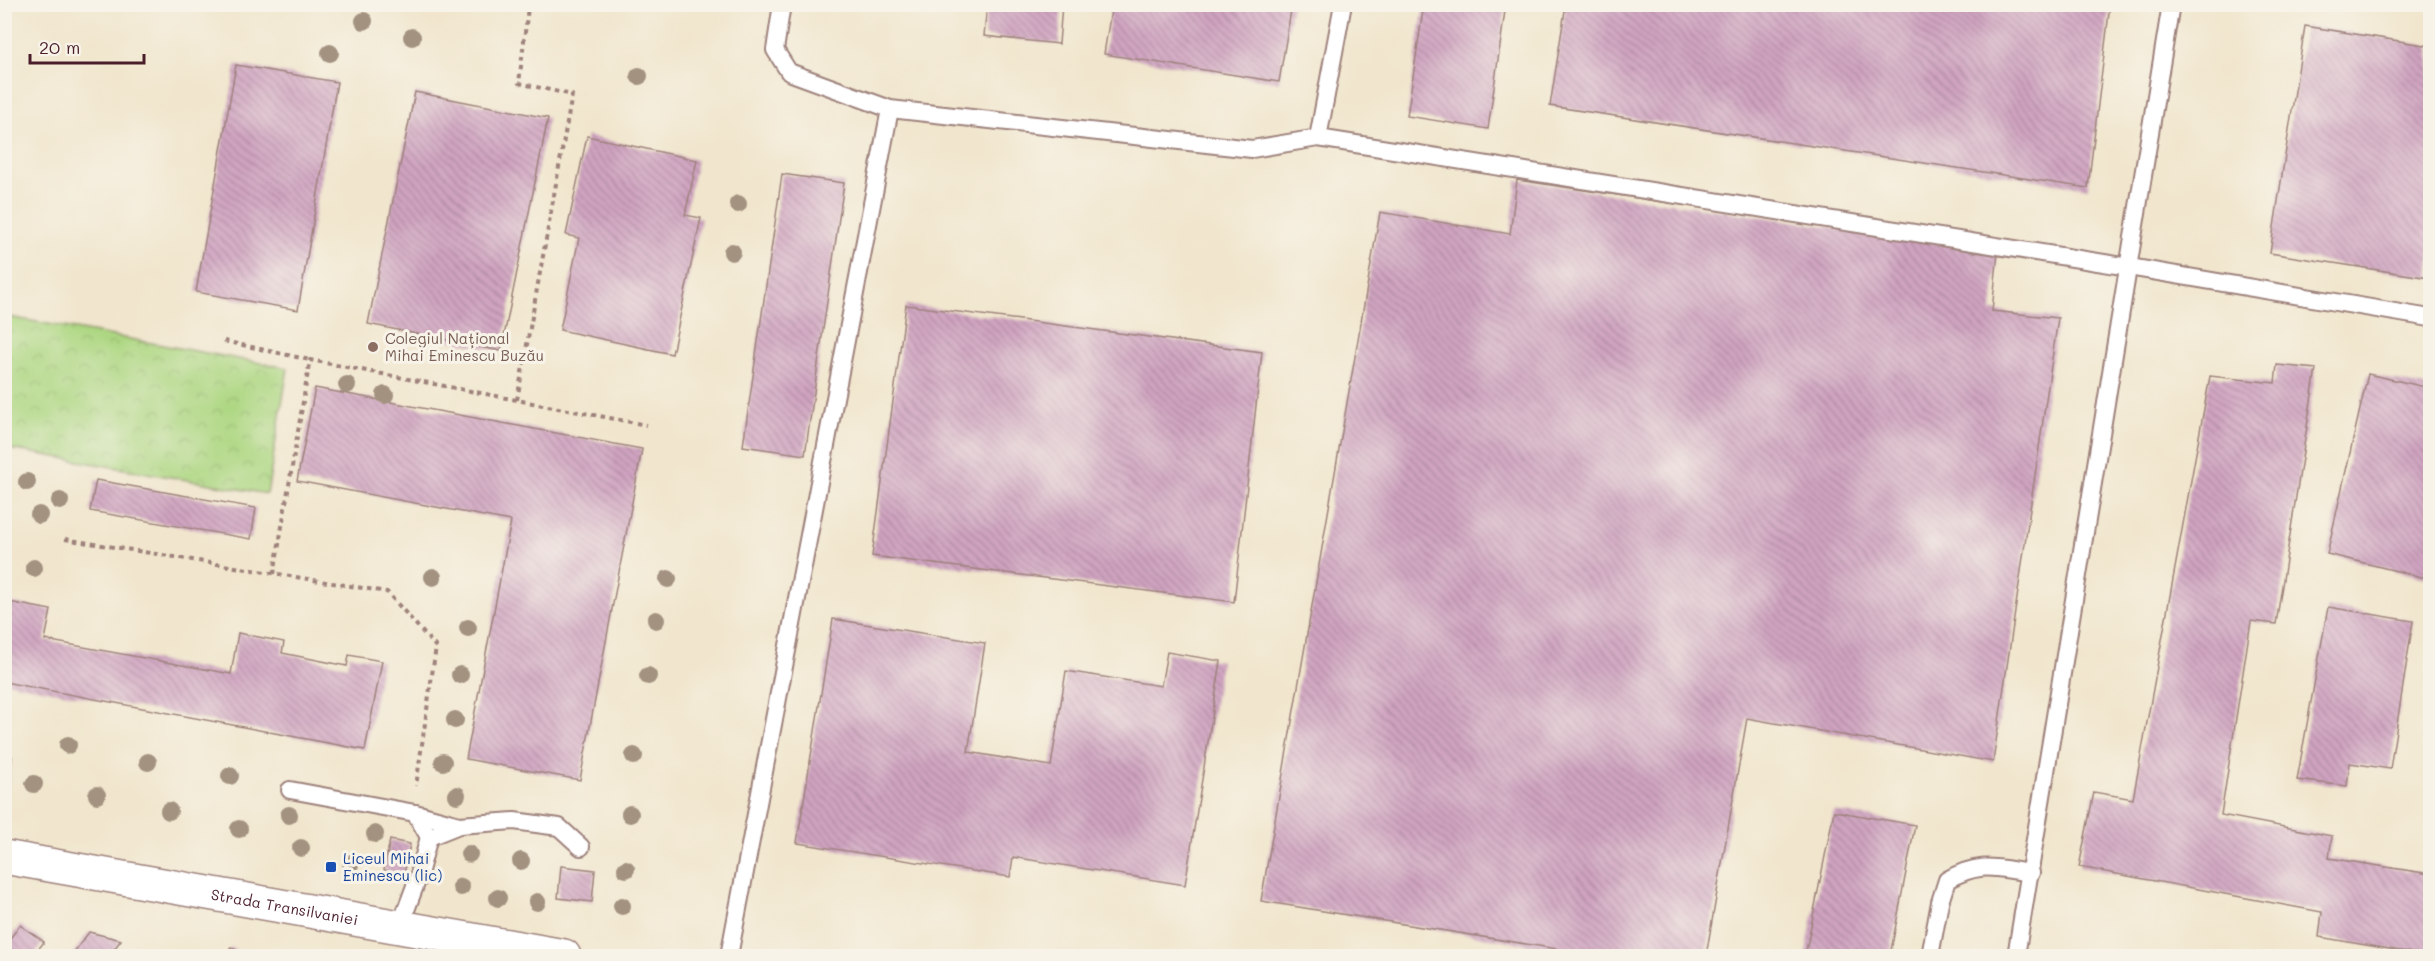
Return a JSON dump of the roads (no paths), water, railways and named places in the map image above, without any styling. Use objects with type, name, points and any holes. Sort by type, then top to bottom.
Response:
[{"type":"main road","name":"Strada Transilvaniei","points":[[4,857],[564,957]]},
{"type":"lane","points":[[782,4],[775,50],[789,72],[890,109],[1252,149],[1318,138],[2129,267],[2430,318]]},
{"type":"lane","points":[[1318,138],[1343,4]]},
{"type":"lane","points":[[2016,957],[2172,4]]},
{"type":"lane","points":[[729,957],[890,109]]},
{"type":"lane","points":[[290,790],[415,813],[459,825]]},
{"type":"lane","points":[[399,926],[418,878],[429,837],[415,813]]},
{"type":"lane","points":[[429,837],[459,825],[514,821],[559,827],[581,848]]},
{"type":"lane","points":[[1930,957],[1940,902],[1947,880],[1962,872],[1982,866],[2031,873]]},
{"type":"place","name":"Colegiul Național Mihai Eminescu Buzău","points":[[373,347]]},
{"type":"place","name":"Liceul Mihai Eminescu (lic)","points":[[331,867]]}]
